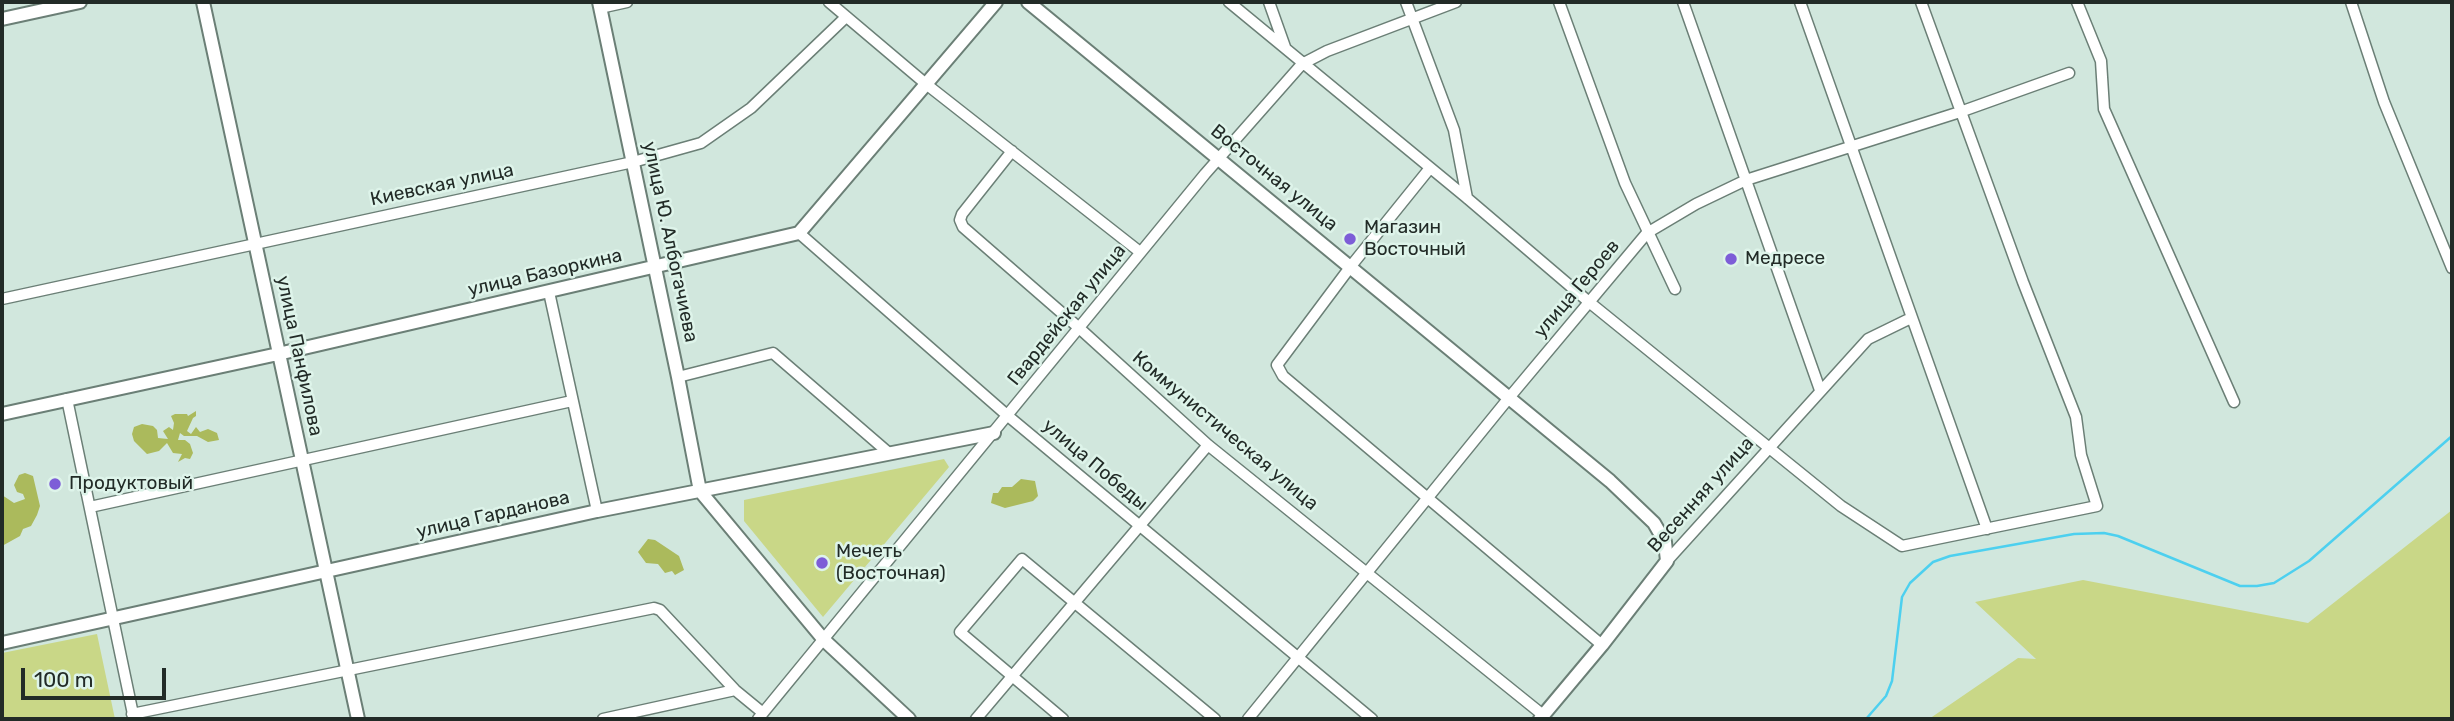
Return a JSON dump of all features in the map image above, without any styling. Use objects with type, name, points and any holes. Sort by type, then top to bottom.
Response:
[{"type":"street","points":[[2,19],[80,2]]},
{"type":"street","name":"улица Панфилова","points":[[203,2],[358,719]]},
{"type":"street","points":[[600,5],[627,2]]},
{"type":"street","points":[[828,2],[926,84],[1140,252]]},
{"type":"street","points":[[799,233],[996,2]]},
{"type":"street","name":"Восточная улица","points":[[1028,2],[1611,481],[1647,514],[1665,542],[1667,561]]},
{"type":"street","points":[[1229,2],[1467,198],[1588,302],[1841,506],[1902,546],[2097,506],[2081,455],[2076,417],[1921,2]]},
{"type":"street","points":[[1269,2],[1286,51]]},
{"type":"street","points":[[1406,2],[1454,130],[1467,198]]},
{"type":"street","name":"Гвардейская улица","points":[[761,716],[1218,157],[1302,64],[1327,51],[1456,2]]},
{"type":"street","points":[[1559,2],[1625,183],[1675,289]]},
{"type":"street","points":[[1683,2],[1820,390]]},
{"type":"street","points":[[1800,2],[1987,529]]},
{"type":"street","points":[[2077,2],[2101,61],[2104,109],[2234,401]]},
{"type":"street","points":[[2351,2],[2384,102],[2452,268]]},
{"type":"street","name":"улица Ю. Албогачиева","points":[[600,5],[700,491]]},
{"type":"street","name":"Киевская улица","points":[[2,299],[633,162],[701,143],[751,108],[846,17]]},
{"type":"street","name":"улица Героев","points":[[1248,719],[1647,233],[1696,204],[1746,180],[1960,112],[2069,73]]},
{"type":"street","name":"Коммунистическая улица","points":[[1012,151],[962,214],[960,220],[971,233],[1208,445],[1542,717]]},
{"type":"street","points":[[1430,168],[1351,266],[1277,365],[1283,376],[1602,645]]},
{"type":"street","name":"улица Базоркина","points":[[2,414],[278,354],[799,233]]},
{"type":"street","name":"улица Победы","points":[[799,233],[1008,416],[1372,719]]},
{"type":"street","points":[[549,292],[597,512]]},
{"type":"street","name":"Весенняя улица","points":[[1542,717],[1667,561],[1820,390],[1868,340],[1911,318]]},
{"type":"street","points":[[678,377],[773,353],[890,454]]},
{"type":"street","points":[[67,399],[133,716],[654,608],[660,610],[761,716]]},
{"type":"street","points":[[90,507],[572,401]]},
{"type":"street","name":"улица Гарданова","points":[[2,643],[597,512],[994,433]]},
{"type":"street","points":[[976,719],[1208,445]]},
{"type":"street","points":[[700,491],[824,640],[909,719]]},
{"type":"street","points":[[1063,719],[960,632],[1023,559],[1215,719]]},
{"type":"street","points":[[603,719],[735,690]]},
{"type":"green space","points":[[196,411],[187,431],[191,434],[196,427],[200,432],[208,429],[217,433],[219,440],[208,442],[197,436],[184,436],[180,433],[178,440],[185,440],[190,444],[193,453],[190,459],[185,458],[178,462],[182,454],[173,453],[167,443],[159,451],[147,454],[134,441],[134,427],[142,424],[153,426],[157,430],[158,438],[168,439],[163,431],[169,427],[173,430],[171,416],[188,416]]},
{"type":"green space","points":[[944,459],[949,467],[823,617],[744,521],[744,500]]},
{"type":"green space","points":[[25,473],[33,476],[40,506],[31,526],[2,546],[2,495],[14,503],[25,499],[14,485],[19,475]]},
{"type":"green space","points":[[1021,479],[1035,481],[1038,496],[1033,501],[1005,508],[991,503],[993,493],[998,493],[1002,487],[1012,487]]},
{"type":"green space","points":[[2452,510],[2452,719],[1929,719],[2018,658],[2036,659],[1975,602],[2083,580],[2308,623]]},
{"type":"green space","points":[[648,539],[655,540],[679,556],[684,570],[675,575],[672,571],[665,573],[658,564],[646,563],[638,552]]},
{"type":"green space","points":[[97,634],[115,719],[2,719],[2,653]]},
{"type":"waterway","points":[[1866,719],[1886,696],[1892,681],[1902,597],[1910,583],[1933,562],[1950,556],[2074,534],[2104,533],[2118,536],[2240,586],[2274,583],[2309,561],[2452,436]]},
{"type":"place","name":"Магазин Восточный","points":[[1350,239]]},
{"type":"place","name":"Медресе","points":[[1731,259]]},
{"type":"place","name":"Продуктовый","points":[[55,484]]},
{"type":"place","name":"Мечеть (Восточная)","points":[[822,563]]}]
